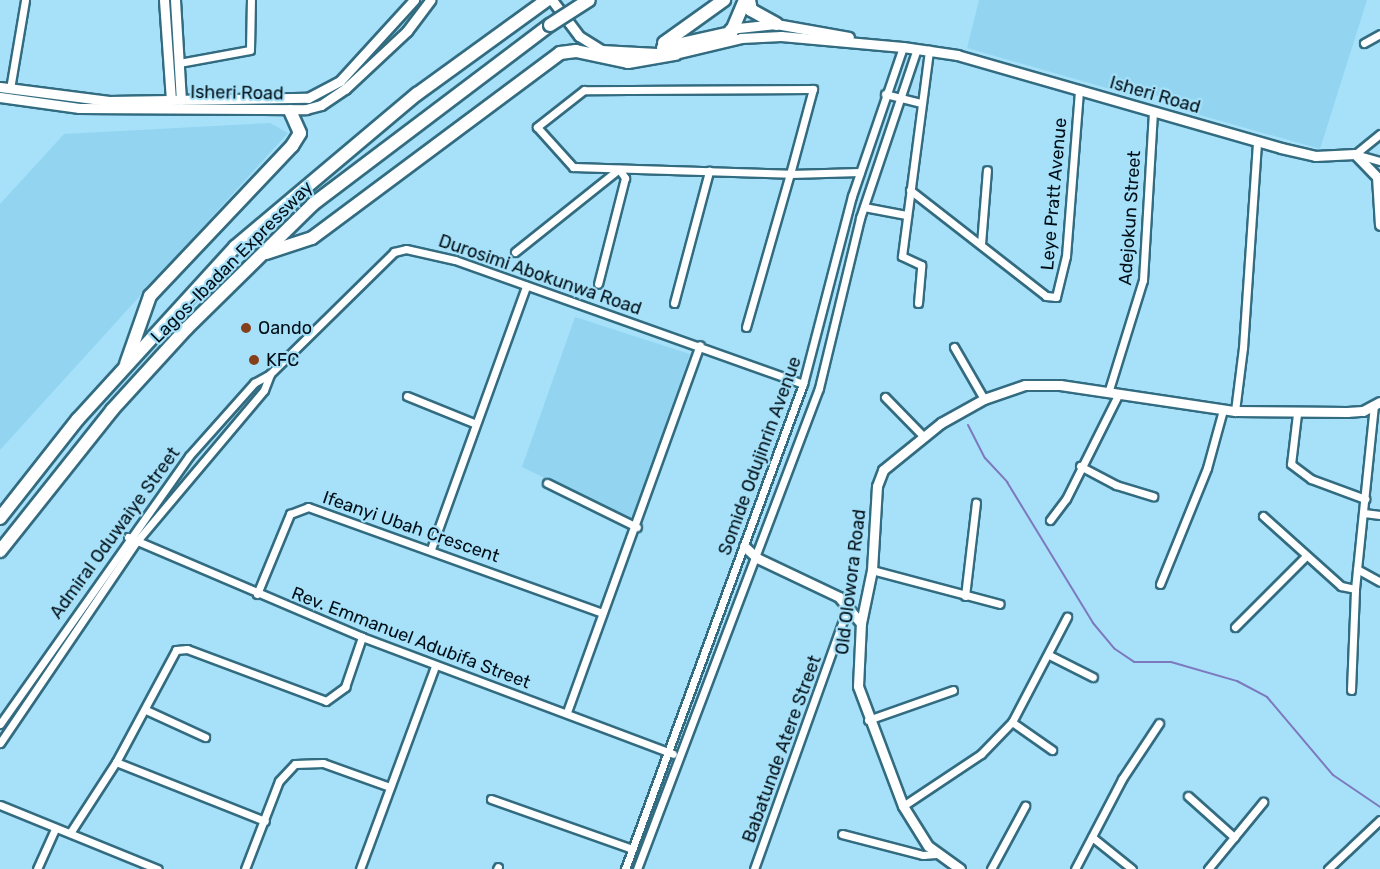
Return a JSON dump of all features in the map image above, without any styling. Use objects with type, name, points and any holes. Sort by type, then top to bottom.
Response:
[{"type":"highway","name":"Lagos-Ibadan Expressway","points":[[0,551],[112,410],[313,204],[550,25],[589,0]]},
{"type":"highway","points":[[664,43],[724,0]]},
{"type":"highway","points":[[747,0],[751,10],[758,16],[776,24]]},
{"type":"highway","points":[[648,51],[731,33],[747,0]]},
{"type":"highway","name":"Lagos-Ibadan Expressway","points":[[0,518],[78,419],[122,374],[235,247],[301,188],[472,51],[542,3]]},
{"type":"highway","points":[[260,256],[312,238],[560,53],[576,51],[628,62],[675,54]]},
{"type":"highway","points":[[122,374],[150,296],[296,139],[299,127],[290,111]]},
{"type":"street","points":[[5,88],[25,0]]},
{"type":"street","points":[[164,0],[176,100]]},
{"type":"street","points":[[175,0],[179,63],[176,100]]},
{"type":"street","points":[[179,63],[250,50],[251,0]]},
{"type":"street","name":"Isheri Road","points":[[5,88],[78,99],[280,99],[321,93],[347,74],[414,0]]},
{"type":"street","name":"Isheri Road","points":[[0,97],[79,108],[290,111],[331,100],[407,31],[430,0]]},
{"type":"street","name":"Isheri Road","points":[[552,0],[571,28],[586,43],[601,50],[675,54],[759,37],[867,42]]},
{"type":"street","name":"Isheri Road","points":[[571,28],[607,46],[639,48],[735,27],[776,24],[867,42],[929,50],[1079,90],[1257,142],[1315,156],[1355,154]]},
{"type":"street","points":[[1364,43],[1380,34]]},
{"type":"street","name":"Somide Odujinrin Avenue","points":[[625,869],[803,384],[860,172],[903,47]]},
{"type":"street","points":[[637,869],[678,756],[757,558],[827,358],[864,207],[916,49]]},
{"type":"street","points":[[918,303],[921,265],[902,256],[929,50]]},
{"type":"street","points":[[746,327],[790,174],[813,89],[584,90],[537,127],[573,167],[790,174],[860,172]]},
{"type":"street","name":"Leye Pratt Avenue","points":[[910,190],[1046,296],[1056,297],[1065,256],[1079,90]]},
{"type":"street","points":[[885,94],[921,103]]},
{"type":"street","name":"Adejokun Street","points":[[1108,393],[1143,280],[1153,112]]},
{"type":"street","points":[[1355,154],[1380,134]]},
{"type":"street","points":[[1235,411],[1243,348],[1257,142]]},
{"type":"street","points":[[1355,154],[1380,161]]},
{"type":"street","points":[[1355,154],[1377,177],[1380,225]]},
{"type":"street","points":[[515,252],[619,169]]},
{"type":"street","points":[[598,284],[625,178],[619,169]]},
{"type":"street","points":[[981,244],[987,170]]},
{"type":"street","points":[[674,303],[709,171]]},
{"type":"street","points":[[864,207],[906,215]]},
{"type":"street","name":"Durosimi Abokunwa Road","points":[[136,541],[264,390],[270,374],[394,252],[429,252],[700,345],[803,384]]},
{"type":"street","points":[[431,549],[526,286]]},
{"type":"street","points":[[567,712],[637,526],[700,345]]},
{"type":"street","points":[[954,347],[984,399]]},
{"type":"street","points":[[812,355],[827,358]]},
{"type":"street","name":"Admiral Oduwaiye Street","points":[[0,724],[128,537],[189,456],[254,382],[270,374]]},
{"type":"street","name":"Old Olowora Road","points":[[957,868],[936,854],[903,806],[868,720],[858,686],[861,623],[872,570],[879,478],[923,436],[984,399],[1039,384],[1235,411],[1297,414],[1355,412],[1377,404]]},
{"type":"street","points":[[1050,520],[1066,499],[1080,466],[1118,395]]},
{"type":"street","points":[[407,396],[476,424]]},
{"type":"street","points":[[885,396],[923,436]]},
{"type":"street","points":[[1351,690],[1355,589],[1377,404]]},
{"type":"street","points":[[1160,584],[1207,468],[1223,410]]},
{"type":"street","points":[[1297,414],[1291,464],[1311,479],[1365,499]]},
{"type":"street","points":[[1080,466],[1116,485],[1153,496]]},
{"type":"street","points":[[547,483],[637,526]]},
{"type":"street","points":[[965,596],[976,503]]},
{"type":"street","name":"Ifeanyi Ubah Crescent","points":[[256,594],[290,514],[301,507],[327,512],[603,613]]},
{"type":"street","points":[[1364,513],[1380,515]]},
{"type":"street","points":[[1263,516],[1305,557],[1341,586],[1355,589]]},
{"type":"street","name":"Rev. Emmanuel Adubifa Street","points":[[128,537],[256,594],[362,637],[435,666],[567,712],[678,756]]},
{"type":"street","name":"Admiral Oduwaiye Street","points":[[0,743],[136,541]]},
{"type":"street","points":[[744,546],[757,558],[804,579],[849,604],[861,623]]},
{"type":"street","points":[[1234,627],[1305,557]]},
{"type":"street","points":[[1358,569],[1380,582]]},
{"type":"street","points":[[872,570],[1000,604]]},
{"type":"street","name":"Babatunde Atere Street","points":[[754,869],[849,604]]},
{"type":"street","points":[[903,806],[981,754],[1012,722],[1068,617]]},
{"type":"street","points":[[70,833],[116,762],[146,710],[172,654],[182,648],[318,700],[333,698],[345,687],[362,637]]},
{"type":"street","points":[[1048,655],[1093,677]]},
{"type":"street","points":[[360,869],[435,666]]},
{"type":"street","points":[[868,720],[953,690]]},
{"type":"street","points":[[146,710],[205,737]]},
{"type":"street","points":[[1012,722],[1052,750]]},
{"type":"street","points":[[1075,869],[1122,779],[1159,723]]},
{"type":"street","points":[[245,869],[284,773],[303,761],[323,763],[390,787]]},
{"type":"street","points":[[116,762],[265,821]]},
{"type":"street","points":[[1188,795],[1234,837]]},
{"type":"street","points":[[490,800],[632,849]]},
{"type":"street","points":[[1208,869],[1263,802]]},
{"type":"street","points":[[0,805],[158,869]]},
{"type":"street","points":[[991,869],[1025,806]]},
{"type":"street","points":[[1329,869],[1380,820]]},
{"type":"street","points":[[37,869],[55,829]]},
{"type":"street","points":[[842,834],[923,855],[936,854]]},
{"type":"street","points":[[1092,837],[1132,869]]},
{"type":"shaded area","points":[[979,0],[1367,0],[1320,149],[1175,108],[1173,101],[1154,95],[1148,100],[967,48]]},
{"type":"shaded area","points":[[270,123],[288,133],[0,450],[0,204],[64,134]]},
{"type":"shaded area","points":[[575,317],[690,354],[632,521],[522,467]]},
{"type":"waterway","points":[[968,425],[985,458],[1007,482],[1093,623],[1115,649],[1134,662],[1171,662],[1237,681],[1267,697],[1333,775],[1380,807]]},
{"type":"place","name":"Oando","points":[[246,328]]},
{"type":"place","name":"KFC","points":[[254,360]]}]
